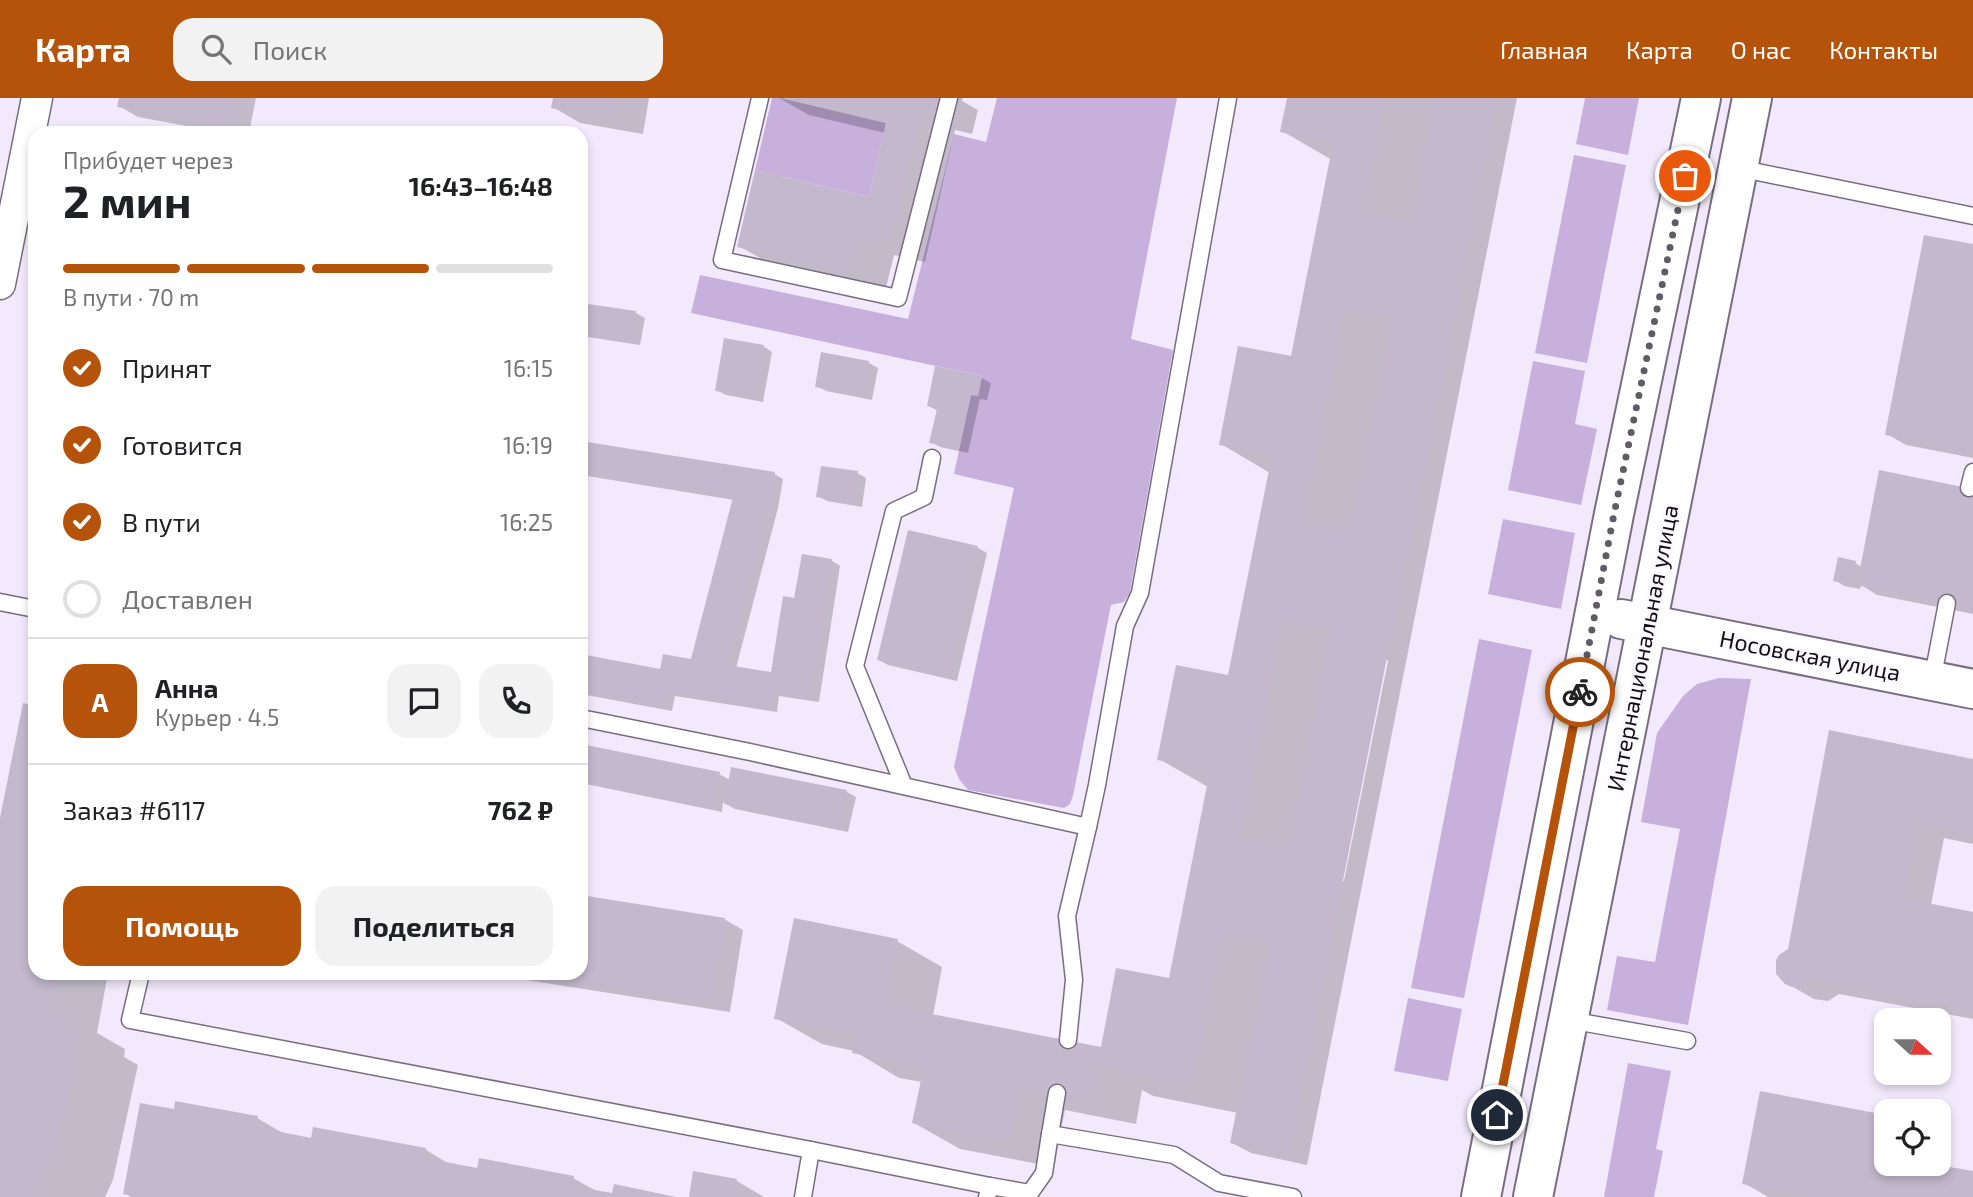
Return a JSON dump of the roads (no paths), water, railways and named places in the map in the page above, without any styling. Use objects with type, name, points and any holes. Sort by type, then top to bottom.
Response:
[{"type":"main road","points":[[1482,1197],[1594,614],[1701,98]]},
{"type":"main road","name":"Интернациональная улица","points":[[1533,1197],[1752,98]]},
{"type":"main road","name":"Носовская улица","points":[[1594,614],[1973,689]]},
{"type":"street","points":[[31,126],[37,98]]},
{"type":"street","points":[[0,285],[28,143]]},
{"type":"lane","points":[[760,98],[722,260],[898,298],[949,98]]},
{"type":"lane","points":[[1068,1040],[1074,980],[1067,916],[1097,785],[1125,626],[1140,593],[1228,98]]},
{"type":"lane","points":[[1738,168],[1973,216]]},
{"type":"lane","points":[[904,786],[855,666],[894,511],[925,497],[932,458]]},
{"type":"lane","points":[[0,602],[28,608]]},
{"type":"lane","points":[[1932,681],[1947,603]]},
{"type":"lane","points":[[588,719],[750,752],[1087,827]]},
{"type":"lane","points":[[140,980],[130,1020],[811,1150],[989,1191],[1030,1193],[1044,1173],[1058,1093]]},
{"type":"lane","points":[[1569,1020],[1687,1041]]},
{"type":"lane","points":[[1050,1134],[1174,1155],[1219,1183],[1293,1197]]},
{"type":"lane","points":[[803,1197],[811,1150]]}]
